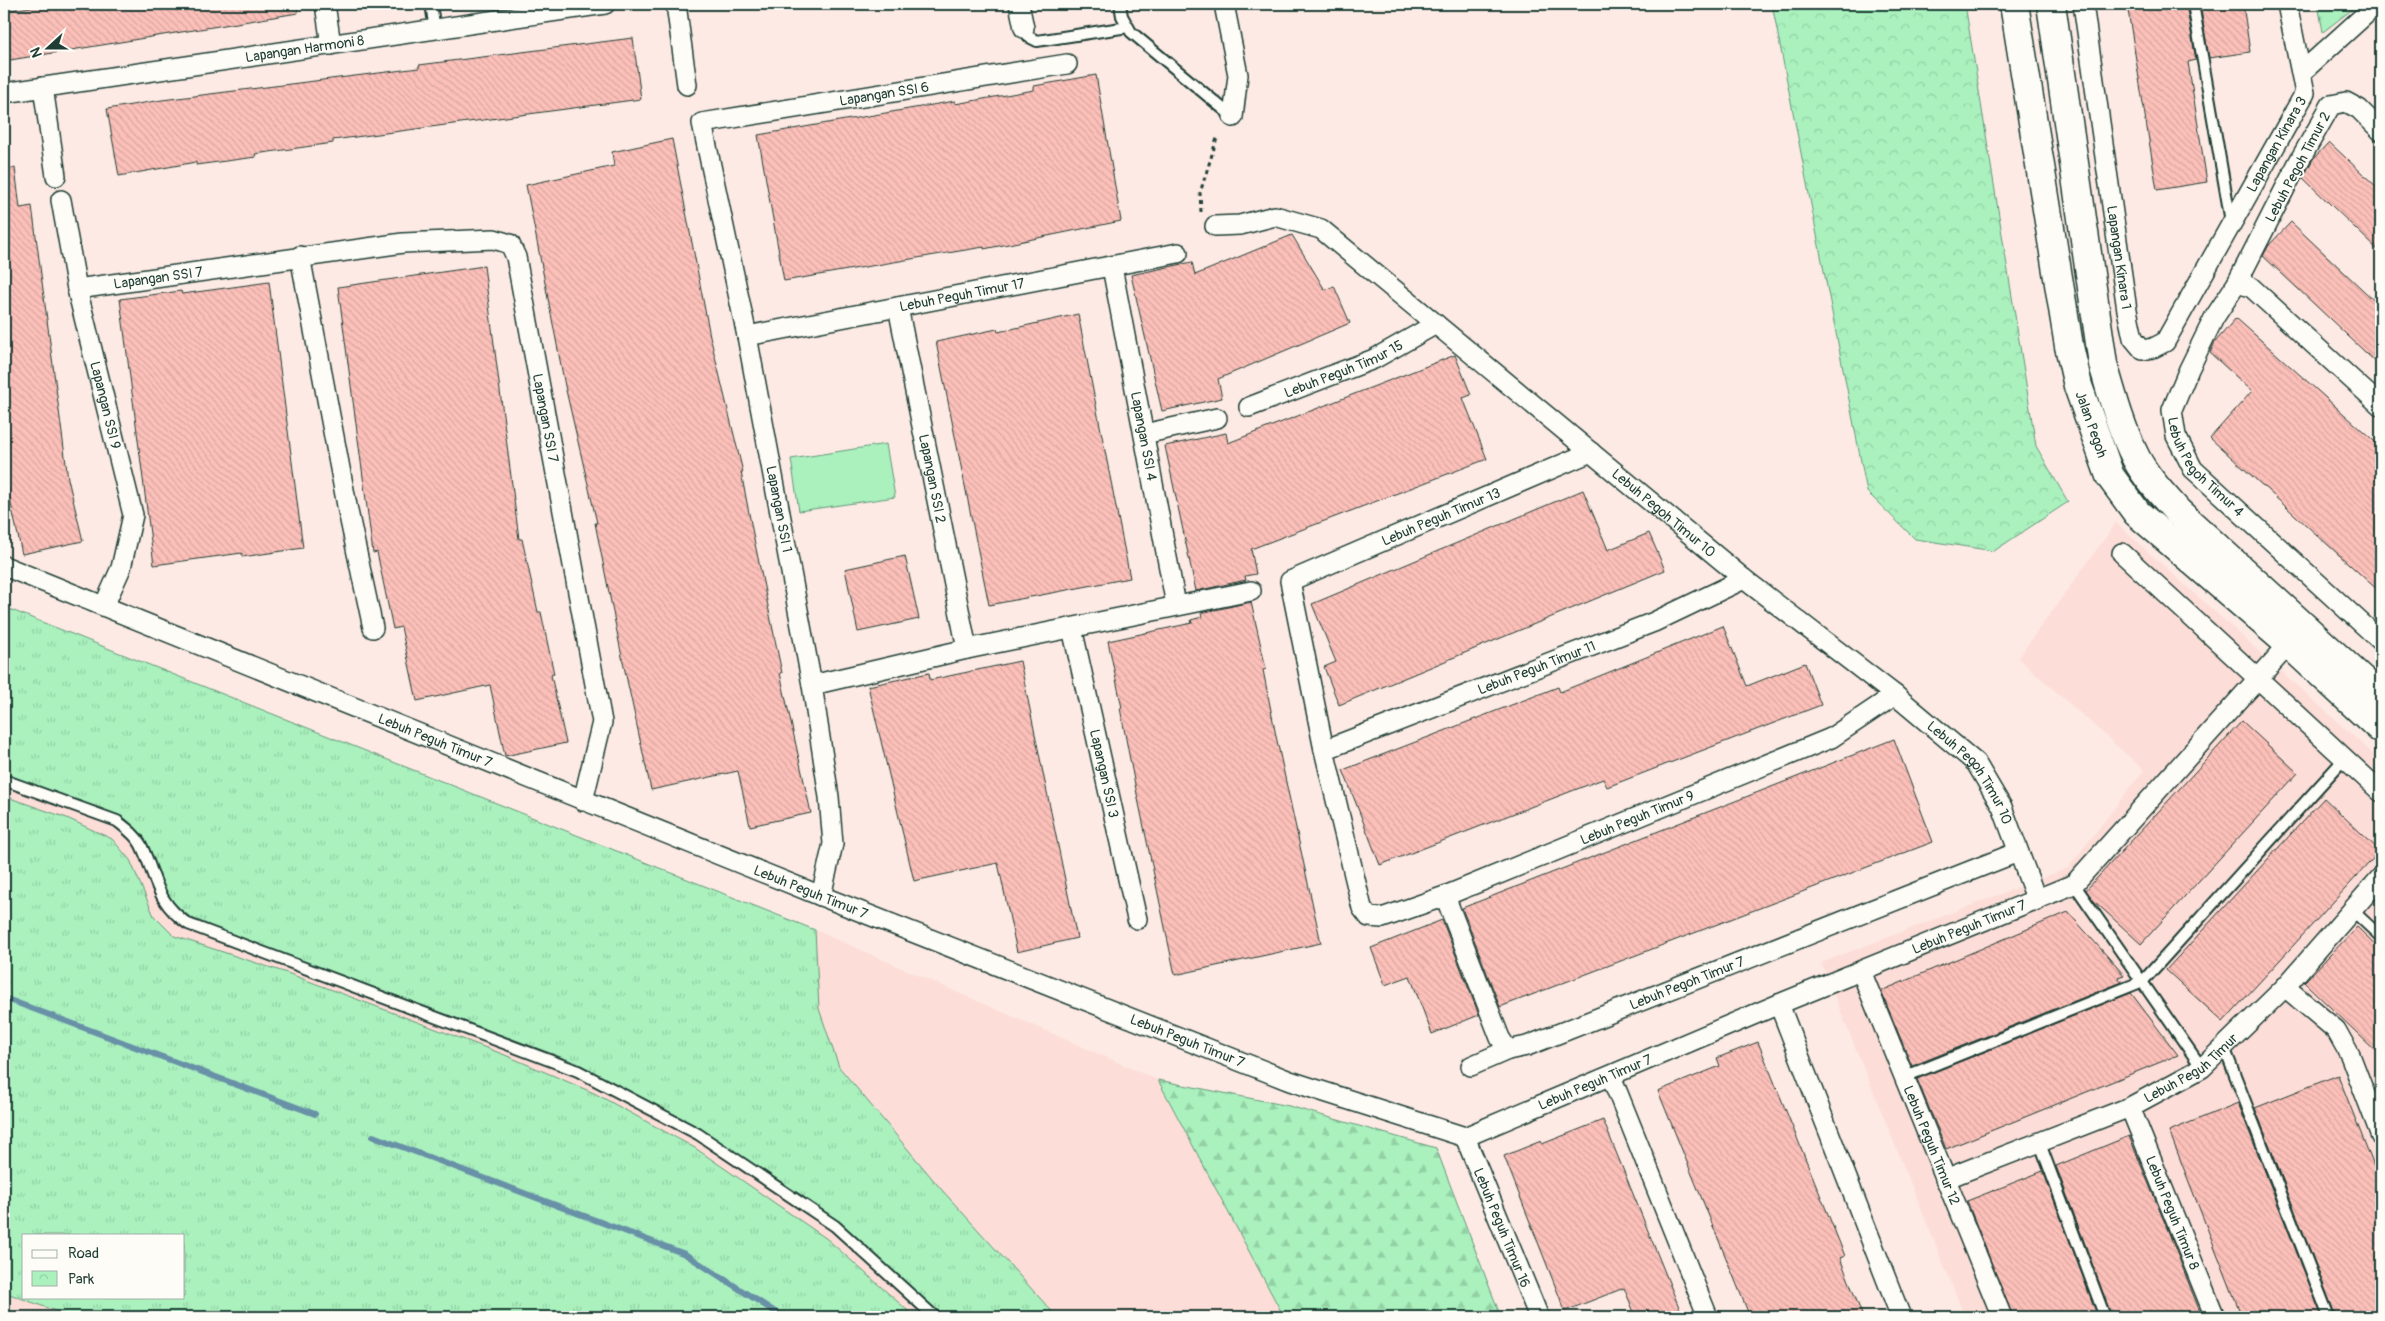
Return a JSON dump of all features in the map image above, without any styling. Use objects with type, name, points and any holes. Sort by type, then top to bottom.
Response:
[{"type":"street","points":[[325,4],[331,45]]},
{"type":"street","name":"Lapangan Harmoni 8","points":[[4,93],[435,30],[524,10],[605,4]]},
{"type":"street","points":[[676,4],[687,85]]},
{"type":"street","points":[[1019,4],[1024,28]]},
{"type":"street","points":[[1224,4],[1238,75],[1233,117]]},
{"type":"street","name":"Jalan Pegoh","points":[[2014,4],[2069,346],[2081,394],[2110,476],[2137,513],[2289,644],[2381,729]]},
{"type":"street","points":[[2050,4],[2103,364],[2118,414],[2136,458],[2154,485],[2178,512],[2381,698]]},
{"type":"street","name":"Lapangan Kinara 1","points":[[2083,4],[2127,310],[2133,338],[2143,350],[2154,348],[2165,342],[2231,223]]},
{"type":"street","name":"Lapangan Kinara 3","points":[[2231,223],[2305,93],[2287,4]]},
{"type":"street","points":[[2302,72],[2377,4]]},
{"type":"street","name":"Lapangan SSI 6","points":[[702,123],[1067,64]]},
{"type":"street","points":[[43,87],[56,176]]},
{"type":"street","name":"Lebuh Pegoh Timur 2","points":[[2237,283],[2298,163],[2331,105],[2346,102],[2359,109],[2381,131]]},
{"type":"street","name":"Lapangan SSI 1","points":[[702,123],[747,336],[812,685],[829,797],[833,844],[821,896]]},
{"type":"street","name":"Lapangan SSI 9","points":[[61,200],[77,289],[133,515],[121,568],[104,606]]},
{"type":"street","name":"Lebuh Pegoh Timur 10","points":[[1215,226],[1240,225],[1275,216],[1321,229],[1744,579],[1896,695],[1976,763],[2002,807],[2037,901]]},
{"type":"street","name":"Lapangan SSI 7","points":[[77,289],[300,256],[403,243],[494,239],[510,244],[516,257],[602,722],[583,801]]},
{"type":"street","name":"Lebuh Peguh Timur 17","points":[[747,336],[1178,253]]},
{"type":"street","points":[[300,256],[348,511],[373,628]]},
{"type":"street","name":"Lapangan SSI 4","points":[[1112,267],[1176,606]]},
{"type":"street","points":[[2237,283],[2251,287],[2381,406]]},
{"type":"street","name":"Lebuh Pegoh Timur 4","points":[[2237,283],[2214,318],[2172,410],[2176,436],[2193,469],[2381,641]]},
{"type":"street","name":"Lapangan SSI 2","points":[[898,307],[967,650]]},
{"type":"street","name":"Lebuh Peguh Timur 15","points":[[1249,407],[1374,360],[1436,324]]},
{"type":"street","points":[[1144,434],[1216,418]]},
{"type":"street","name":"Lebuh Peguh Timur 13","points":[[1324,750],[1290,581],[1591,452]]},
{"type":"street","points":[[2122,553],[2381,792]]},
{"type":"street","name":"Lebuh Peguh Timur 7","points":[[4,566],[583,801],[1290,1082],[1465,1137],[1779,1004],[2037,901],[2074,884],[2289,644]]},
{"type":"street","name":"Lebuh Peguh Timur 11","points":[[1324,750],[1654,622],[1744,579]]},
{"type":"street","points":[[2261,590],[2276,613],[2289,644],[2338,659]]},
{"type":"street","points":[[812,685],[967,650],[1251,591]]},
{"type":"street","name":"Lapangan SSI 3","points":[[1072,628],[1137,918]]},
{"type":"street","name":"Lebuh Peguh Timur 9","points":[[1324,750],[1362,908],[1369,917],[1382,918],[1445,896],[1831,738],[1896,695]]},
{"type":"street","name":"Lebuh Pegoh Timur 7","points":[[1471,1066],[1508,1050],[1527,1046],[2018,852]]},
{"type":"street","name":"Lebuh Peguh Timur","points":[[1945,1179],[2130,1107],[2202,1068],[2285,987],[2381,877]]},
{"type":"street","points":[[1445,896],[1500,1038],[1508,1050]]},
{"type":"street","name":"Lebuh Peguh Timur 12","points":[[1861,971],[2002,1317]]},
{"type":"street","points":[[2285,987],[2336,1030],[2350,1055],[2381,1136]]},
{"type":"street","points":[[1779,1004],[1900,1317]]},
{"type":"street","points":[[1611,1076],[1708,1317]]},
{"type":"street","name":"Lebuh Peguh Timur 8","points":[[2130,1107],[2215,1317]]},
{"type":"street","name":"Lebuh Peguh Timur 16","points":[[1465,1137],[1539,1317]]},
{"type":"lane","points":[[431,4],[435,30]]},
{"type":"lane","points":[[1120,4],[1122,16],[1131,32],[1233,117]]},
{"type":"lane","points":[[2193,4],[2231,223]]},
{"type":"lane","points":[[1024,28],[1029,37],[1037,41],[1128,27]]},
{"type":"lane","points":[[1904,1077],[2143,982],[2344,758]]},
{"type":"lane","points":[[4,780],[117,820],[132,832],[141,844],[162,896],[173,913],[188,924],[578,1071],[698,1134],[835,1226],[935,1317]]},
{"type":"lane","points":[[2074,884],[2202,1068]]},
{"type":"lane","points":[[2352,910],[2381,936]]},
{"type":"lane","points":[[2224,1047],[2329,1317]]},
{"type":"lane","points":[[2039,1142],[2105,1317]]},
{"type":"path","points":[[1215,226],[1202,214],[1200,193],[1218,135]]},
{"type":"shaded area","points":[[2116,523],[2381,761],[2381,1317],[1965,1317],[1821,963],[2068,868],[2144,770],[2018,658]]},
{"type":"shaded area","points":[[4,607],[815,930],[1158,1080],[1284,1317],[4,1317]]},
{"type":"green space","points":[[1772,4],[1965,4],[2036,446],[2068,502],[1994,551],[1915,539],[1867,492]]},
{"type":"green space","points":[[2318,4],[2359,4],[2323,32]]},
{"type":"green space","points":[[886,444],[895,497],[799,511],[791,459]]},
{"type":"green space","points":[[4,607],[815,930],[819,1009],[839,1067],[941,1189],[1057,1317],[940,1317],[838,1223],[800,1194],[675,1116],[577,1063],[217,929],[190,917],[174,903],[160,883],[143,835],[125,818],[4,776]]},
{"type":"green space","points":[[4,796],[67,818],[112,839],[130,860],[154,916],[174,936],[290,974],[505,1055],[594,1093],[695,1148],[827,1239],[915,1317],[72,1317],[4,1292]]},
{"type":"green space","points":[[1158,1080],[1289,1106],[1436,1148],[1501,1317],[1284,1317]]},
{"type":"building","points":[[50,4],[297,4],[298,13],[4,61],[4,11]]},
{"type":"building","points":[[2127,4],[2186,4],[2196,60],[2188,62],[2207,182],[2157,190]]},
{"type":"building","points":[[2200,4],[2243,4],[2250,52],[2209,58]]},
{"type":"building","points":[[633,38],[641,99],[333,140],[333,143],[255,154],[256,157],[196,165],[196,162],[119,176],[107,109],[162,100],[419,68],[419,65]]},
{"type":"building","points":[[1096,75],[1121,221],[984,249],[984,247],[784,281],[758,135],[955,101],[955,104],[1034,90],[1034,86]]},
{"type":"building","points":[[672,139],[710,336],[743,472],[741,472],[782,673],[780,673],[811,813],[750,826],[738,771],[651,790],[622,657],[595,523],[597,523],[565,386],[526,185],[614,166],[612,152]]},
{"type":"building","points":[[2329,142],[2381,191],[2381,253],[2303,178],[2313,159]]},
{"type":"building","points":[[15,168],[20,208],[32,206],[68,479],[83,541],[22,554],[4,472],[4,169]]},
{"type":"building","points":[[2291,222],[2381,307],[2381,367],[2263,256],[2269,245]]},
{"type":"building","points":[[1292,235],[1325,290],[1334,286],[1350,323],[1218,379],[1222,398],[1162,411],[1131,275],[1192,262],[1195,275]]},
{"type":"building","points":[[484,266],[519,539],[522,539],[538,612],[541,612],[554,674],[551,675],[566,743],[505,756],[490,685],[417,701],[401,627],[393,629],[377,552],[373,553],[338,287]]},
{"type":"building","points":[[269,282],[303,548],[242,557],[242,553],[154,565],[120,299],[181,291],[182,294]]},
{"type":"building","points":[[1078,314],[1130,578],[989,605],[936,342],[997,329],[998,332]]},
{"type":"building","points":[[2236,318],[2381,447],[2381,593],[2210,438],[2252,391],[2210,353],[2215,342]]},
{"type":"building","points":[[1455,355],[1471,395],[1463,398],[1487,459],[1251,549],[1256,574],[1245,576],[1246,580],[1196,591],[1165,446],[1226,433],[1228,443]]},
{"type":"building","points":[[1583,490],[1608,550],[1649,533],[1665,570],[1339,705],[1324,667],[1336,662],[1312,604]]},
{"type":"building","points":[[905,556],[919,619],[858,632],[845,569]]},
{"type":"building","points":[[1251,602],[1266,669],[1263,670],[1276,736],[1321,943],[1175,975],[1133,775],[1108,641],[1192,623],[1191,620],[1202,617],[1201,613]]},
{"type":"building","points":[[1723,626],[1747,686],[1805,663],[1821,705],[1607,787],[1603,779],[1380,865],[1343,770],[1558,687],[1560,692]]},
{"type":"building","points":[[1020,661],[1077,938],[1017,952],[998,863],[914,881],[868,686],[929,673],[930,680]]},
{"type":"building","points":[[2242,721],[2298,773],[2141,944],[2093,900],[2086,890]]},
{"type":"building","points":[[1894,739],[1933,842],[1500,1007],[1462,908]]},
{"type":"building","points":[[2324,798],[2380,851],[2223,1022],[2166,970]]},
{"type":"building","points":[[2068,912],[2124,975],[2118,977],[2122,982],[1912,1066],[1881,991]]},
{"type":"building","points":[[1442,920],[1479,1015],[1432,1034],[1410,976],[1385,985],[1371,948]]},
{"type":"building","points":[[2357,927],[2381,950],[2381,1056],[2304,982]]},
{"type":"building","points":[[2131,993],[2178,1055],[1946,1149],[1917,1079]]},
{"type":"building","points":[[1758,1042],[1845,1256],[1840,1258],[1863,1317],[1750,1317],[1658,1091],[1720,1066],[1717,1058]]},
{"type":"building","points":[[2338,1075],[2381,1184],[2381,1309],[2361,1317],[2336,1317],[2255,1108]]},
{"type":"building","points":[[2238,1103],[2322,1317],[2242,1317],[2169,1131]]},
{"type":"building","points":[[1603,1120],[1683,1317],[1636,1317],[1624,1288],[1565,1311],[1504,1156],[1541,1141],[1542,1144]]},
{"type":"building","points":[[2129,1136],[2202,1317],[2112,1317],[2056,1166]]},
{"type":"building","points":[[2043,1171],[2098,1317],[2013,1317],[1967,1201]]},
{"type":"waterway","points":[[4,998],[315,1114]]},
{"type":"waterway","points":[[373,1136],[685,1254],[783,1317]]}]
